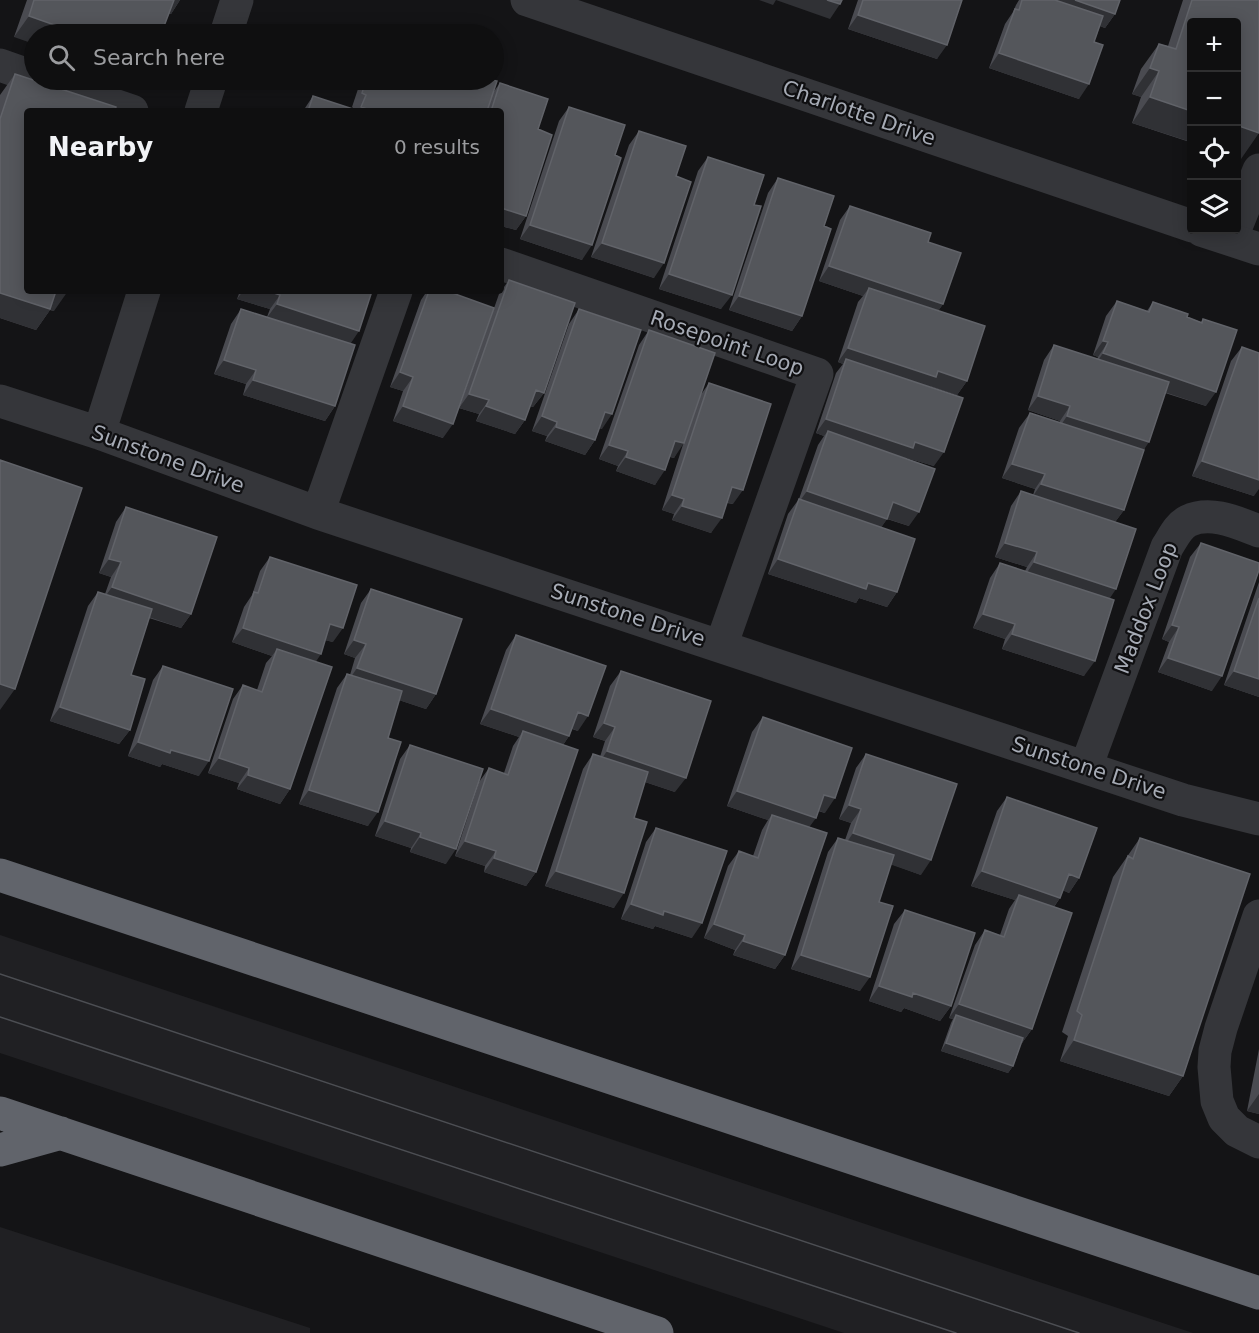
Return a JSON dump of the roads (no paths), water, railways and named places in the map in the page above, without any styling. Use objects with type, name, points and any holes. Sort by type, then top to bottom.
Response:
[{"type":"highway","points":[[0,875],[1259,1293]]},
{"type":"highway","points":[[0,1113],[657,1333]]},
{"type":"highway","points":[[0,1150],[61,1133]]},
{"type":"street","points":[[229,24],[237,0]]},
{"type":"street","name":"Charlotte Drive","points":[[527,0],[1187,225]]},
{"type":"street","points":[[0,65],[24,73]]},
{"type":"street","points":[[70,90],[123,108]]},
{"type":"street","points":[[202,108],[208,90]]},
{"type":"street","points":[[1241,236],[1259,170]]},
{"type":"street","name":"Rosepoint Loop","points":[[504,265],[817,374],[722,646]]},
{"type":"street","points":[[99,433],[143,294]]},
{"type":"street","points":[[318,513],[395,294]]},
{"type":"street","name":"Sunstone Drive","points":[[0,401],[99,433],[318,513],[1184,800],[1259,819]]},
{"type":"street","name":"Maddox Loop","points":[[1086,767],[1167,547],[1178,530],[1188,521],[1219,518],[1259,531]]},
{"type":"street","points":[[1259,916],[1221,1028],[1215,1051],[1214,1067],[1217,1101],[1224,1118],[1237,1131],[1259,1142]]},
{"type":"tram line","points":[[0,974],[1079,1333]]},
{"type":"tram line","points":[[0,1017],[956,1333]]}]
